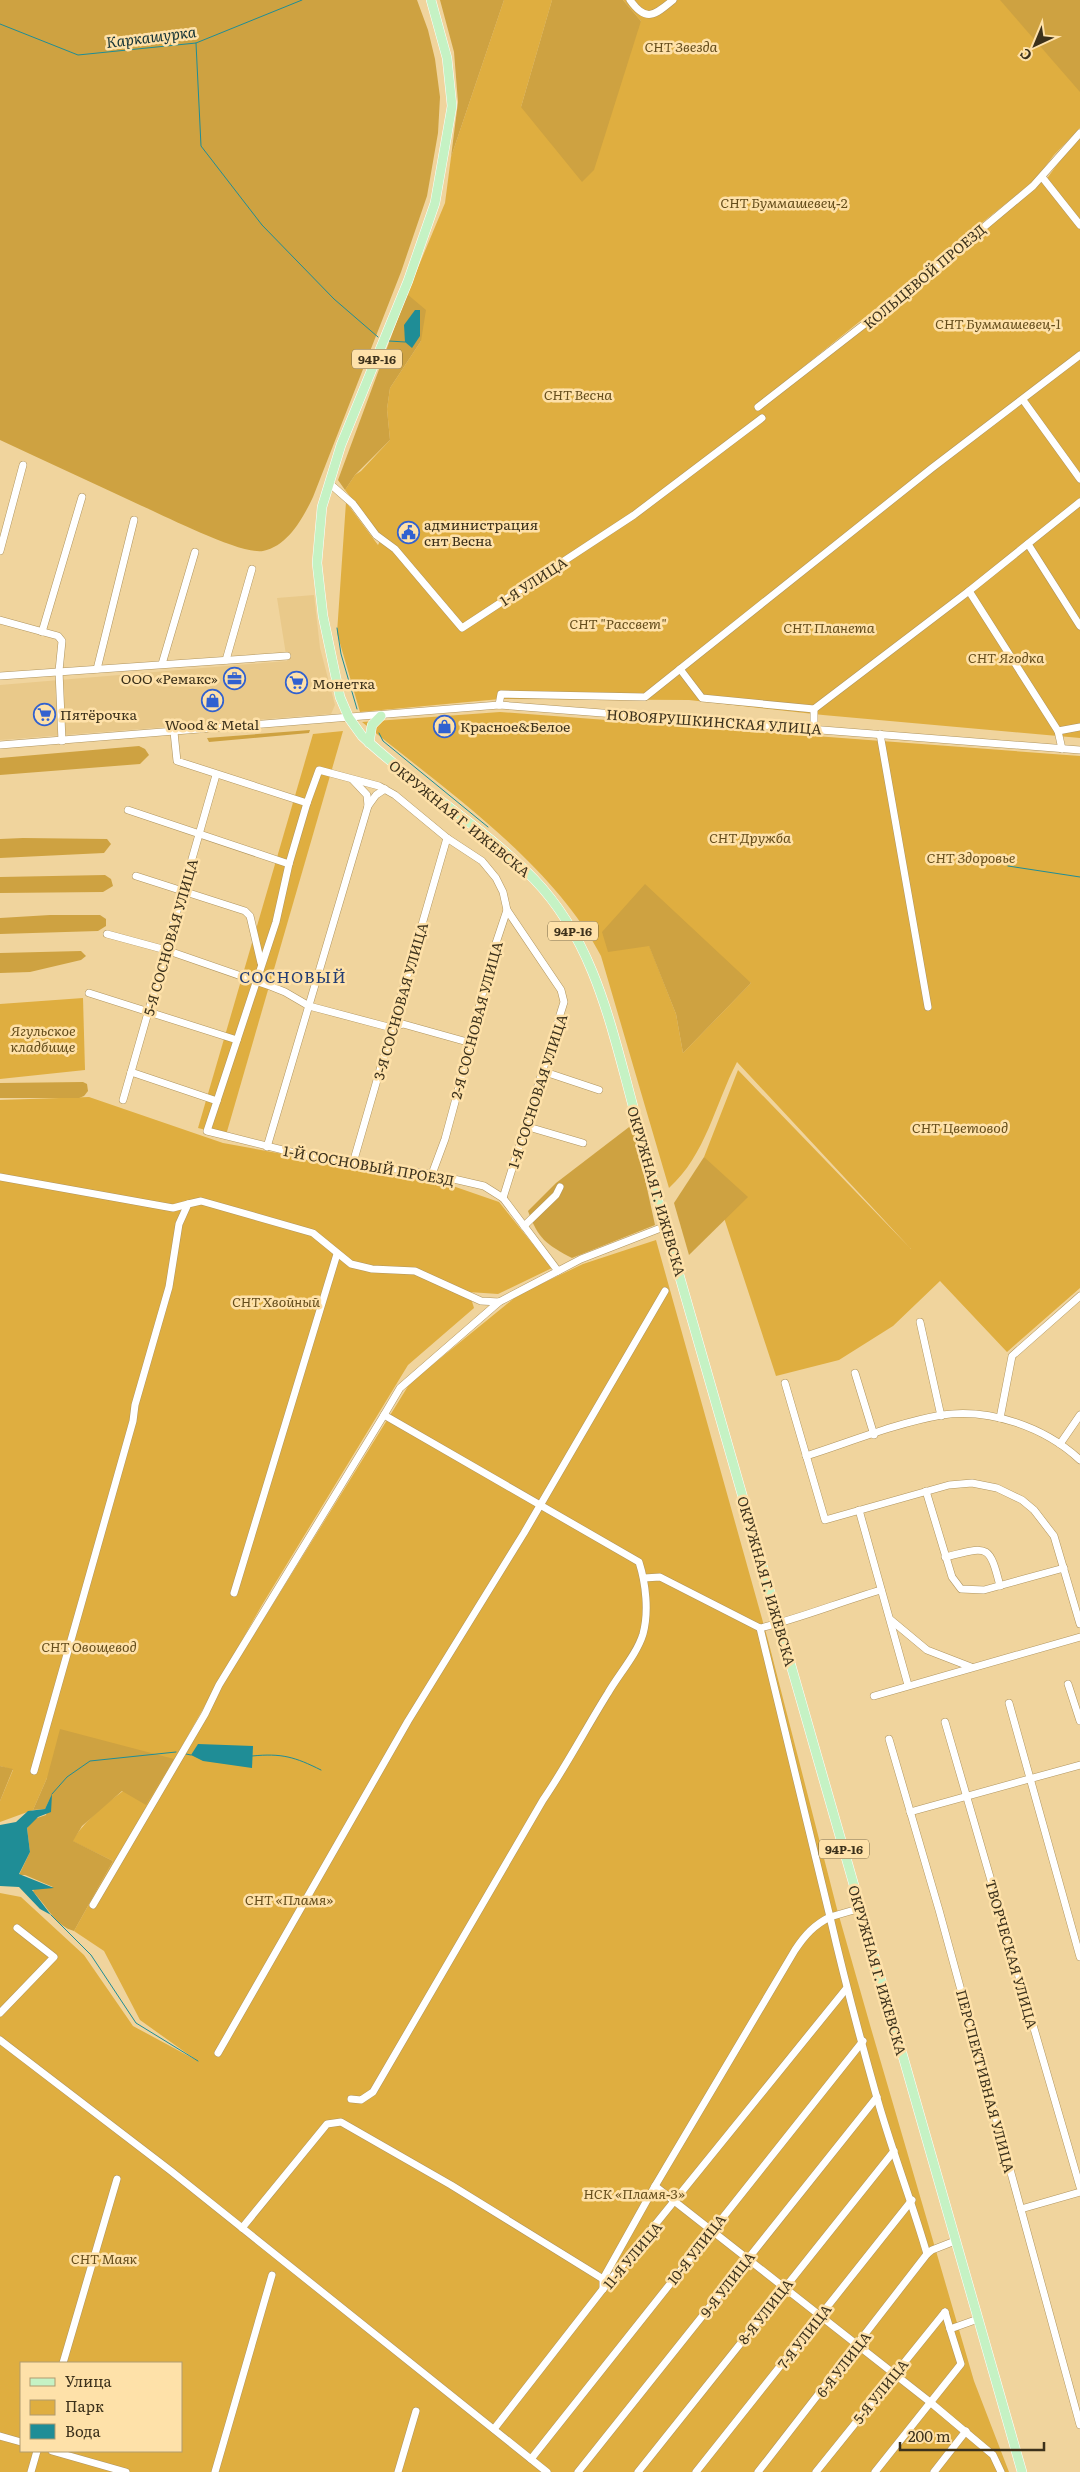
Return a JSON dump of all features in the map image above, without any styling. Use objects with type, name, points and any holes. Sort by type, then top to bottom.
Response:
[{"type":"main road","name":"ОКРУЖНАЯ Г. ИЖЕВСКА","points":[[431,0],[435,8],[448,58],[452,106],[435,204],[408,281],[342,445],[322,507],[317,563],[323,616],[340,697],[349,718],[369,743],[497,846],[533,879],[555,904],[570,925],[590,963],[605,1002],[666,1226],[1022,2472]]},
{"type":"main road","points":[[369,743],[372,725],[381,716]]},
{"type":"street","points":[[630,0],[637,9],[648,15],[657,14],[673,0]]},
{"type":"street","name":"КОЛЬЦЕВОЙ ПРОЕЗД","points":[[758,407],[912,288],[1042,177],[1080,133]]},
{"type":"street","points":[[1042,177],[1080,225]]},
{"type":"street","points":[[499,705],[502,694],[644,697],[932,468],[1080,355]]},
{"type":"street","points":[[1023,400],[1080,477]]},
{"type":"street","name":"1-Я УЛИЦА","points":[[329,483],[353,504],[376,535],[395,549],[462,628],[634,516],[762,418]]},
{"type":"street","points":[[0,551],[23,465]]},
{"type":"street","points":[[42,632],[82,497]]},
{"type":"street","points":[[680,669],[702,698],[814,709],[969,591],[1080,502]]},
{"type":"street","points":[[98,669],[134,520]]},
{"type":"street","points":[[1028,544],[1080,626]]},
{"type":"street","points":[[162,664],[195,552]]},
{"type":"street","points":[[226,660],[252,569]]},
{"type":"street","points":[[969,591],[1058,731],[1062,749]]},
{"type":"street","points":[[0,620],[58,636],[62,641],[59,672],[62,741]]},
{"type":"street","points":[[0,676],[286,656]]},
{"type":"street","name":"НОВОЯРУШКИНСКАЯ УЛИЦА","points":[[0,745],[381,716],[499,705],[1080,750]]},
{"type":"street","points":[[814,709],[814,728]]},
{"type":"street","points":[[1058,731],[1080,727]]},
{"type":"street","points":[[174,732],[177,761],[307,804]]},
{"type":"street","points":[[880,734],[928,1007]]},
{"type":"street","points":[[131,1072],[217,1101],[276,922],[289,864],[307,804],[320,770],[385,789],[412,808],[447,838],[469,851],[490,869],[500,885],[507,910]]},
{"type":"street","name":"5-Я СОСНОВАЯ УЛИЦА","points":[[123,1100],[216,775]]},
{"type":"street","points":[[351,778],[367,795],[368,806]]},
{"type":"street","points":[[267,1147],[368,806],[376,795],[385,789]]},
{"type":"street","points":[[128,810],[289,864]]},
{"type":"street","name":"3-Я СОСНОВАЯ УЛИЦА","points":[[353,1163],[447,838]]},
{"type":"street","points":[[136,876],[247,913],[250,916],[262,965]]},
{"type":"street","name":"2-Я СОСНОВАЯ УЛИЦА","points":[[432,1174],[445,1139],[471,1043],[490,960],[507,910]]},
{"type":"street","name":"1-Я СОСНОВАЯ УЛИЦА","points":[[503,1198],[563,1008],[563,995],[507,910]]},
{"type":"street","points":[[107,934],[166,950],[285,992],[309,1006],[392,1028],[403,1024],[471,1043]]},
{"type":"street","points":[[89,993],[237,1040]]},
{"type":"street","points":[[542,1071],[599,1090]]},
{"type":"street","name":"1-Й СОСНОВЫЙ ПРОЕЗД","points":[[217,1101],[207,1131],[315,1158],[432,1174],[484,1186],[503,1198]]},
{"type":"street","points":[[525,1126],[583,1143]]},
{"type":"street","points":[[0,1177],[173,1208],[201,1201],[313,1233],[351,1264],[372,1269],[415,1271],[481,1301],[499,1302]]},
{"type":"street","points":[[524,1226],[556,1195],[560,1187]]},
{"type":"street","points":[[503,1198],[558,1271]]},
{"type":"street","points":[[34,1771],[133,1421],[135,1405],[169,1287],[179,1224],[188,1204]]},
{"type":"street","points":[[93,1905],[205,1714],[219,1685],[400,1388],[499,1302],[581,1259],[666,1226]]},
{"type":"street","points":[[234,1593],[337,1254]]},
{"type":"street","points":[[218,2052],[404,1728],[540,1504],[665,1291]]},
{"type":"street","points":[[1000,1418],[1012,1356],[1080,1296]]},
{"type":"street","points":[[920,1322],[941,1416]]},
{"type":"street","points":[[855,1373],[874,1435]]},
{"type":"street","points":[[785,1383],[825,1520],[926,1491],[972,1483],[998,1488],[1016,1497],[1034,1510],[1054,1536],[1080,1624]]},
{"type":"street","points":[[806,1456],[941,1416],[970,1414],[1000,1418],[1030,1427],[1060,1444],[1080,1460]]},
{"type":"street","points":[[352,2099],[361,2100],[373,2092],[543,1800],[562,1772],[642,1637],[646,1604],[644,1578],[639,1562],[384,1415]]},
{"type":"street","points":[[1060,1444],[1080,1415]]},
{"type":"street","points":[[926,1491],[952,1577],[962,1589],[978,1591],[1064,1568]]},
{"type":"street","points":[[859,1510],[908,1685]]},
{"type":"street","points":[[946,1557],[984,1550],[992,1557],[1000,1586]]},
{"type":"street","points":[[644,1578],[660,1578],[760,1628],[881,1590]]},
{"type":"street","points":[[890,1620],[928,1650],[971,1667]]},
{"type":"street","points":[[760,1628],[846,1989],[863,2041],[877,2097],[912,2200],[927,2254],[955,2240]]},
{"type":"street","points":[[874,1696],[1080,1636]]},
{"type":"street","points":[[1068,1684],[1080,1721]]},
{"type":"street","points":[[1009,1703],[1080,1957]]},
{"type":"street","name":"ТВОРЧЕСКАЯ УЛИЦА","points":[[944,1722],[1080,2187]]},
{"type":"street","name":"ПЕРСПЕКТИВНАЯ УЛИЦА","points":[[889,1739],[1080,2424]]},
{"type":"street","points":[[910,1812],[1080,1765]]},
{"type":"street","points":[[604,2289],[603,2279],[655,2186],[807,1932],[818,1922],[861,1908]]},
{"type":"street","points":[[0,2013],[54,1957],[17,1928]]},
{"type":"street","name":"11-Я УЛИЦА","points":[[494,2429],[604,2289],[846,1989]]},
{"type":"street","points":[[0,2040],[242,2228],[547,2472]]},
{"type":"street","name":"10-Я УЛИЦА","points":[[531,2459],[863,2041]]},
{"type":"street","name":"9-Я УЛИЦА","points":[[578,2472],[877,2097]]},
{"type":"street","points":[[242,2228],[327,2124],[341,2122],[450,2185],[603,2279]]},
{"type":"street","name":"8-Я УЛИЦА","points":[[638,2472],[894,2151]]},
{"type":"street","points":[[63,2362],[117,2179]]},
{"type":"street","points":[[655,2186],[966,2431],[993,2455],[999,2468],[992,2472]]},
{"type":"street","points":[[1021,2209],[1080,2192]]},
{"type":"street","name":"7-Я УЛИЦА","points":[[696,2472],[912,2200]]},
{"type":"street","name":"6-Я УЛИЦА","points":[[758,2472],[927,2254]]},
{"type":"street","points":[[215,2472],[272,2275]]},
{"type":"street","name":"5-Я УЛИЦА","points":[[816,2472],[945,2312],[950,2329]]},
{"type":"street","points":[[875,2472],[961,2364],[950,2329],[978,2319]]},
{"type":"street","points":[[398,2472],[416,2411]]},
{"type":"street","points":[[934,2472],[966,2431]]},
{"type":"street","points":[[0,2436],[20,2442]]},
{"type":"street","points":[[31,2472],[37,2452]]},
{"type":"street","points":[[56,2452],[126,2472]]},
{"type":"shaded area","points":[[0,0],[417,0],[428,30],[435,59],[440,97],[438,133],[427,196],[401,272],[313,497],[294,530],[272,548],[263,551],[252,551],[221,541],[0,440]]},
{"type":"shaded area","points":[[440,0],[504,0],[451,157],[458,102],[454,52]]},
{"type":"shaded area","points":[[552,0],[623,0],[641,21],[594,170],[582,182],[521,107]]},
{"type":"shaded area","points":[[1000,0],[1080,0],[1080,92]]},
{"type":"shaded area","points":[[407,294],[426,310],[421,341],[390,388],[387,409],[390,440],[355,475],[345,490],[338,480]]},
{"type":"shaded area","points":[[314,595],[320,648],[335,705],[331,714],[0,740],[0,685],[287,661],[277,598]]},
{"type":"shaded area","points":[[310,730],[309,733],[209,742],[207,738]]},
{"type":"shaded area","points":[[139,746],[145,749],[149,755],[140,764],[0,775],[0,758]]},
{"type":"shaded area","points":[[0,839],[107,839],[111,844],[104,853],[0,858]]},
{"type":"shaded area","points":[[105,875],[111,879],[113,886],[103,892],[0,893],[0,877]]},
{"type":"shaded area","points":[[645,884],[751,983],[683,1053],[676,1014],[649,946],[608,952],[602,932]]},
{"type":"shaded area","points":[[100,915],[106,919],[106,926],[98,931],[0,934],[0,918]]},
{"type":"shaded area","points":[[81,951],[86,956],[81,960],[30,972],[0,973],[0,953]]},
{"type":"shaded area","points":[[83,1082],[87,1084],[88,1091],[79,1098],[0,1098],[0,1083]]},
{"type":"shaded area","points":[[633,1124],[655,1225],[572,1258],[544,1240],[528,1211],[556,1183]]},
{"type":"shaded area","points":[[704,1157],[748,1197],[689,1255],[674,1203]]},
{"type":"shaded area","points":[[60,1729],[174,1759],[146,1805],[122,1791],[82,1826],[73,1841],[113,1861],[74,1931],[56,1920],[33,1892],[34,1888],[53,1887],[25,1875],[19,1875],[30,1852],[27,1828],[34,1819],[46,1815],[50,1799],[45,1809],[33,1810],[47,1778]]},
{"type":"shaded area","points":[[0,1766],[13,1769],[0,1801]]},
{"type":"green space","points":[[504,0],[552,0],[521,107],[641,21],[623,0],[1004,0],[1080,91],[1080,128],[1054,155],[1035,180],[755,406],[757,409],[912,288],[1048,177],[1070,147],[1080,138],[1080,738],[823,715],[689,700],[500,699],[360,712],[337,633],[346,502],[378,545],[382,537],[345,490],[355,475],[390,440],[387,409],[390,388],[421,341],[407,294],[445,203],[451,157]]},
{"type":"green space","points":[[500,712],[1080,756],[1080,1288],[1007,1352],[940,1281],[893,1326],[839,1360],[776,1376],[704,1157],[738,1070],[911,1249],[737,1062],[701,1145],[682,1175],[669,1188],[601,956],[580,922],[555,889],[494,829],[362,722]],"holes":[[[649,945],[751,983],[683,1053],[676,1014]]]},
{"type":"green space","points":[[343,731],[226,1135],[198,1128],[313,734]]},
{"type":"green space","name":"Ягульское кладбище","points":[[83,998],[85,1070],[0,1079],[0,1004]]},
{"type":"green space","points":[[89,1097],[223,1143],[447,1184],[499,1202],[552,1268],[498,1294],[469,1292],[474,1308],[408,1365],[262,1605],[178,1753],[203,1717],[410,1383],[518,1295],[583,1264],[656,1240],[768,1640],[837,1909],[870,2025],[974,2381],[1009,2472],[0,2472],[0,1893],[21,1897],[84,1955],[133,2026],[196,2060],[140,2020],[104,1951],[74,1931],[113,1861],[72,1841],[105,1805],[173,1759],[47,1778],[33,1810],[0,1822],[0,1801],[13,1770],[0,1766],[0,1100]]},
{"type":"water","points":[[415,310],[420,310],[420,336],[412,348],[405,342],[404,325]]},
{"type":"water","points":[[198,1744],[253,1746],[252,1768],[203,1761],[191,1755]]},
{"type":"water","points":[[52,1794],[51,1812],[38,1817],[27,1828],[30,1852],[19,1874],[54,1888],[32,1890],[51,1915],[40,1909],[19,1887],[0,1886],[0,1825],[16,1822],[28,1811],[45,1809]]},
{"type":"waterway","name":"Каркашурка","points":[[0,24],[78,55],[196,43],[302,0]]},
{"type":"waterway","points":[[196,43],[201,146],[262,225],[334,299],[378,337]]},
{"type":"waterway","points":[[389,341],[405,342]]},
{"type":"waterway","points":[[337,628],[341,654],[357,709]]},
{"type":"waterway","points":[[379,733],[383,741],[488,827]]},
{"type":"waterway","points":[[1008,866],[1080,877]]},
{"type":"waterway","points":[[52,1794],[67,1777],[90,1761],[176,1752]]},
{"type":"waterway","points":[[186,1754],[191,1755]]},
{"type":"waterway","points":[[252,1756],[272,1755],[288,1757],[321,1770]]},
{"type":"waterway","points":[[51,1915],[91,1955],[136,2023],[198,2061]]},
{"type":"place","name":"администрация снт Весна","points":[[408,532]]},
{"type":"place","name":"ООО «Ремакс»","points":[[234,678]]},
{"type":"place","name":"Монетка","points":[[296,683]]},
{"type":"place","name":"Wood & Metal","points":[[212,701]]},
{"type":"place","name":"Пятёрочка","points":[[44,714]]},
{"type":"place","name":"Красное&Белое","points":[[444,726]]},
{"type":"district","name":"СОСНОВЫЙ","points":[[293,976]]},
{"type":"park label","name":"СНТ Звезда","points":[[681,46]]},
{"type":"park label","name":"СНТ Буммашевец-2","points":[[784,202]]},
{"type":"park label","name":"СНТ Буммашевец-1","points":[[998,323]]},
{"type":"park label","name":"СНТ Весна","points":[[578,394]]},
{"type":"park label","name":"СНТ \"Рассвет\"","points":[[618,623]]},
{"type":"park label","name":"СНТ Планета","points":[[829,627]]},
{"type":"park label","name":"СНТ Ягодка","points":[[1006,657]]},
{"type":"park label","name":"СНТ Дружба","points":[[750,837]]},
{"type":"park label","name":"СНТ Здоровье","points":[[971,857]]},
{"type":"park label","name":"СНТ Цветовод","points":[[960,1127]]},
{"type":"park label","name":"СНТ Хвойный","points":[[276,1301]]},
{"type":"park label","name":"СНТ Овощевод","points":[[89,1646]]},
{"type":"park label","name":"СНТ «Пламя»","points":[[289,1899]]},
{"type":"park label","name":"НСК «Пламя-3»","points":[[634,2193]]},
{"type":"park label","name":"СНТ Маяк","points":[[104,2258]]}]
